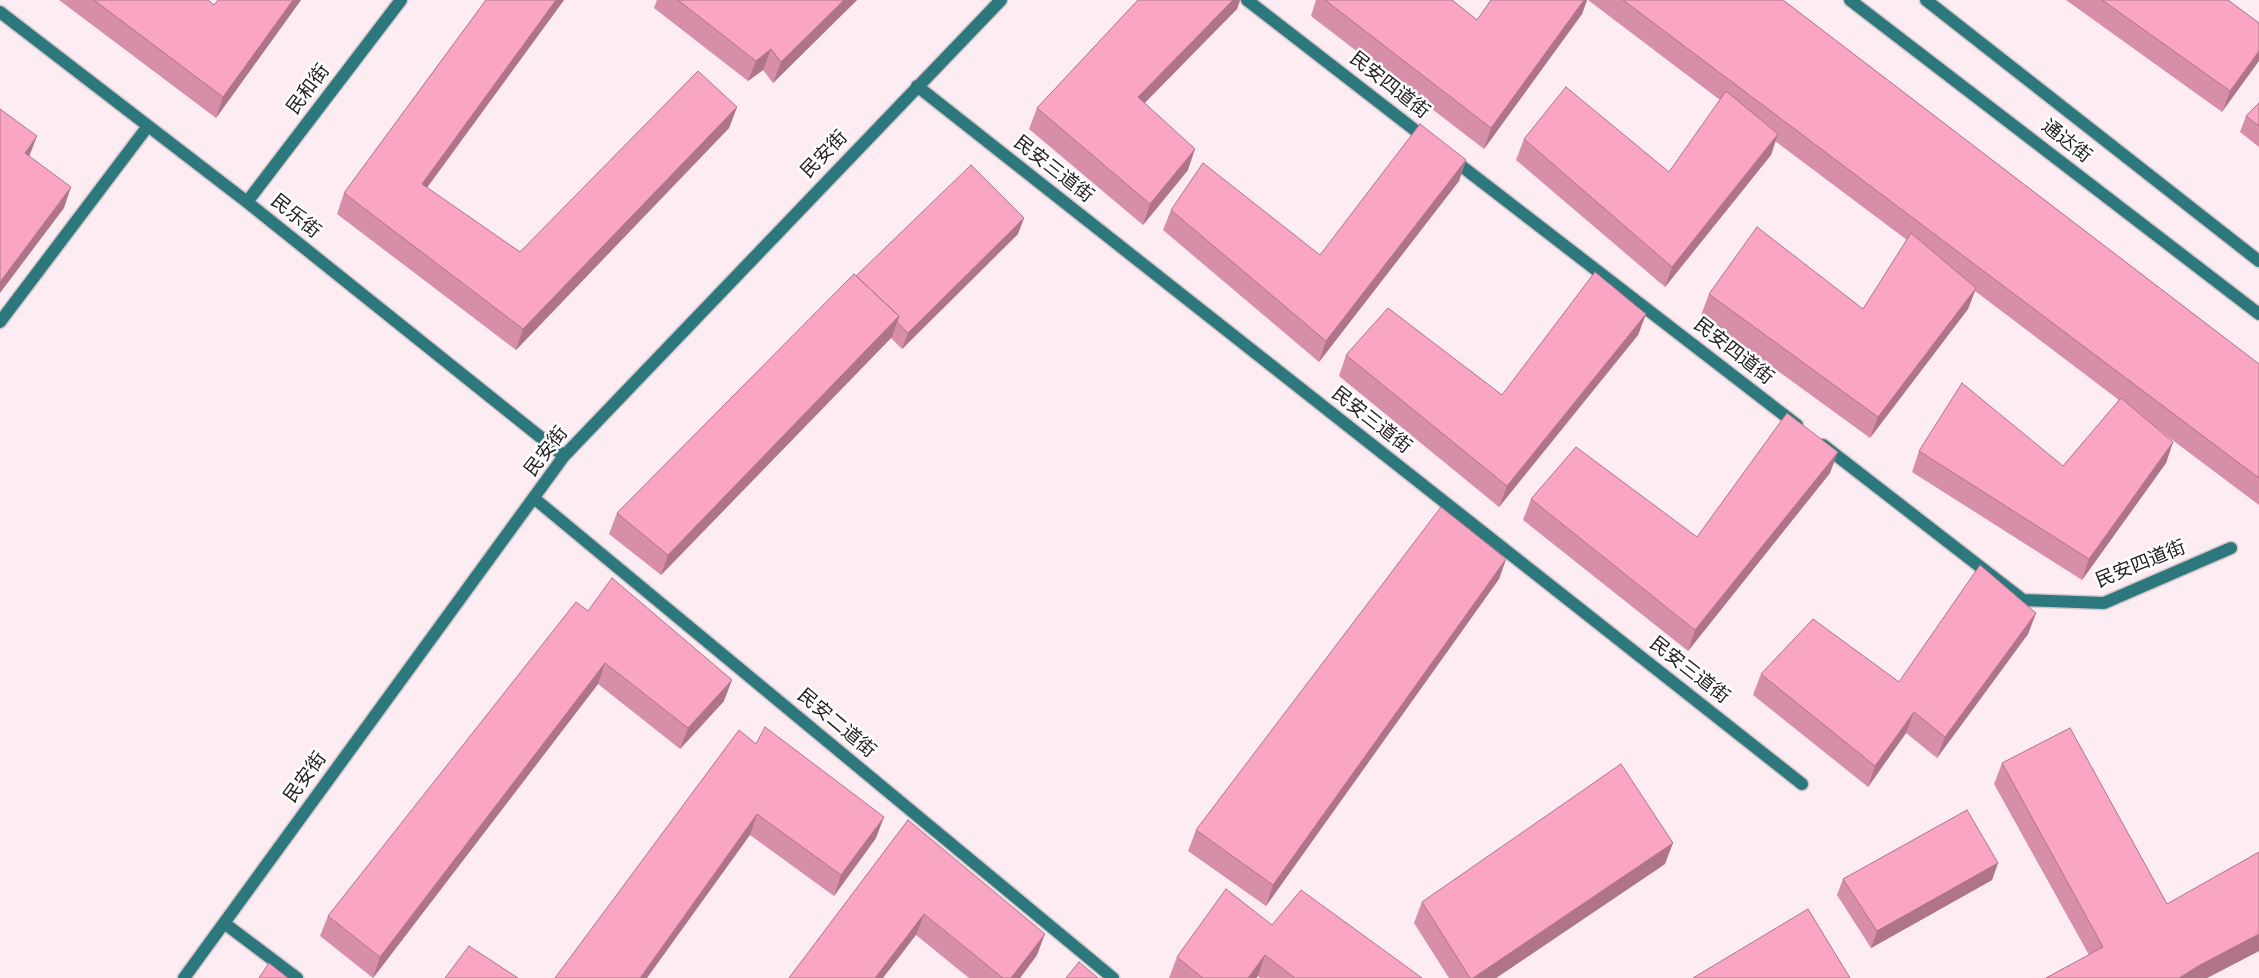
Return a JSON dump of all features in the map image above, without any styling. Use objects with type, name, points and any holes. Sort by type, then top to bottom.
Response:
[{"type":"street","name":"民和街","points":[[247,202],[401,0]]},
{"type":"street","name":"民安街","points":[[184,978],[564,456],[1001,0]]},
{"type":"street","name":"民安四道街","points":[[1247,0],[2023,600],[2104,603],[2230,548]]},
{"type":"street","name":"通达街","points":[[1850,0],[2259,314]]},
{"type":"street","name":"通达街","points":[[1926,0],[2259,261]]},
{"type":"street","name":"民乐街","points":[[0,12],[247,202],[564,456]]},
{"type":"street","name":"民安三道街","points":[[917,86],[1802,784]]},
{"type":"street","points":[[0,322],[148,126]]},
{"type":"street","name":"民安二道街","points":[[535,498],[1113,978]]},
{"type":"street","points":[[224,923],[297,978]]},
{"type":"building","points":[[94,0],[208,0],[214,5],[218,0],[293,0],[223,97]]},
{"type":"building","points":[[486,0],[556,0],[422,184],[520,252],[698,71],[737,107],[523,329],[344,193]]},
{"type":"building","points":[[678,0],[844,0],[781,62],[771,49],[756,61]]},
{"type":"building","points":[[1138,0],[1233,0],[1138,97],[1195,149],[1150,204],[1037,108]]},
{"type":"building","points":[[1325,0],[1452,0],[1477,20],[1491,0],[1584,0],[1491,128]]},
{"type":"building","points":[[1623,0],[1783,0],[2259,364],[2259,478]]},
{"type":"building","points":[[2102,0],[2228,0],[2259,23],[2259,51],[2230,91]]},
{"type":"building","points":[[1566,87],[1669,172],[1726,91],[1778,134],[1672,267],[1524,139]]},
{"type":"building","points":[[2259,103],[2259,126],[2246,116]]},
{"type":"building","points":[[0,109],[37,136],[25,153],[71,187],[0,282]]},
{"type":"building","points":[[1420,124],[1466,160],[1326,341],[1171,210],[1203,163],[1320,255]]},
{"type":"building","points":[[971,165],[1024,218],[908,333],[897,322],[899,316],[856,276]]},
{"type":"building","points":[[1757,227],[1863,309],[1911,233],[1976,288],[1878,417],[1709,294]]},
{"type":"building","points":[[1595,272],[1646,314],[1507,486],[1346,355],[1388,308],[1502,395]]},
{"type":"building","points":[[854,274],[899,316],[668,555],[617,513]]},
{"type":"building","points":[[1962,383],[2063,466],[2121,398],[2173,442],[2089,559],[1919,451]]},
{"type":"building","points":[[1787,413],[1838,452],[1695,630],[1531,499],[1576,447],[1697,537]]},
{"type":"building","points":[[1441,507],[1506,559],[1273,885],[1196,830]]},
{"type":"building","points":[[1980,565],[2036,613],[1945,737],[1914,712],[1875,766],[1761,674],[1813,619],[1899,682]]},
{"type":"building","points":[[612,578],[732,680],[688,728],[605,663],[380,957],[328,916],[576,602],[588,611]]},
{"type":"building","points":[[765,727],[884,817],[841,875],[757,814],[640,978],[555,978],[739,730],[756,744]]},
{"type":"building","points":[[2070,728],[2167,904],[2259,852],[2259,934],[2179,978],[2046,978],[2103,947],[2002,763]]},
{"type":"building","points":[[1621,764],[1673,843],[1473,978],[1470,978],[1422,902]]},
{"type":"building","points":[[1967,810],[1998,863],[1877,931],[1843,879]]},
{"type":"building","points":[[908,820],[1045,934],[1011,978],[1003,978],[924,914],[875,978],[789,978]]},
{"type":"building","points":[[1226,889],[1272,925],[1301,890],[1422,978],[1295,978],[1265,955],[1248,978],[1203,978],[1177,957]]},
{"type":"building","points":[[1808,909],[1850,978],[1693,978]]},
{"type":"building","points":[[469,946],[518,978],[445,978]]},
{"type":"building","points":[[1079,962],[1098,978],[1066,978]]},
{"type":"building","points":[[269,963],[288,978],[259,978]]}]
